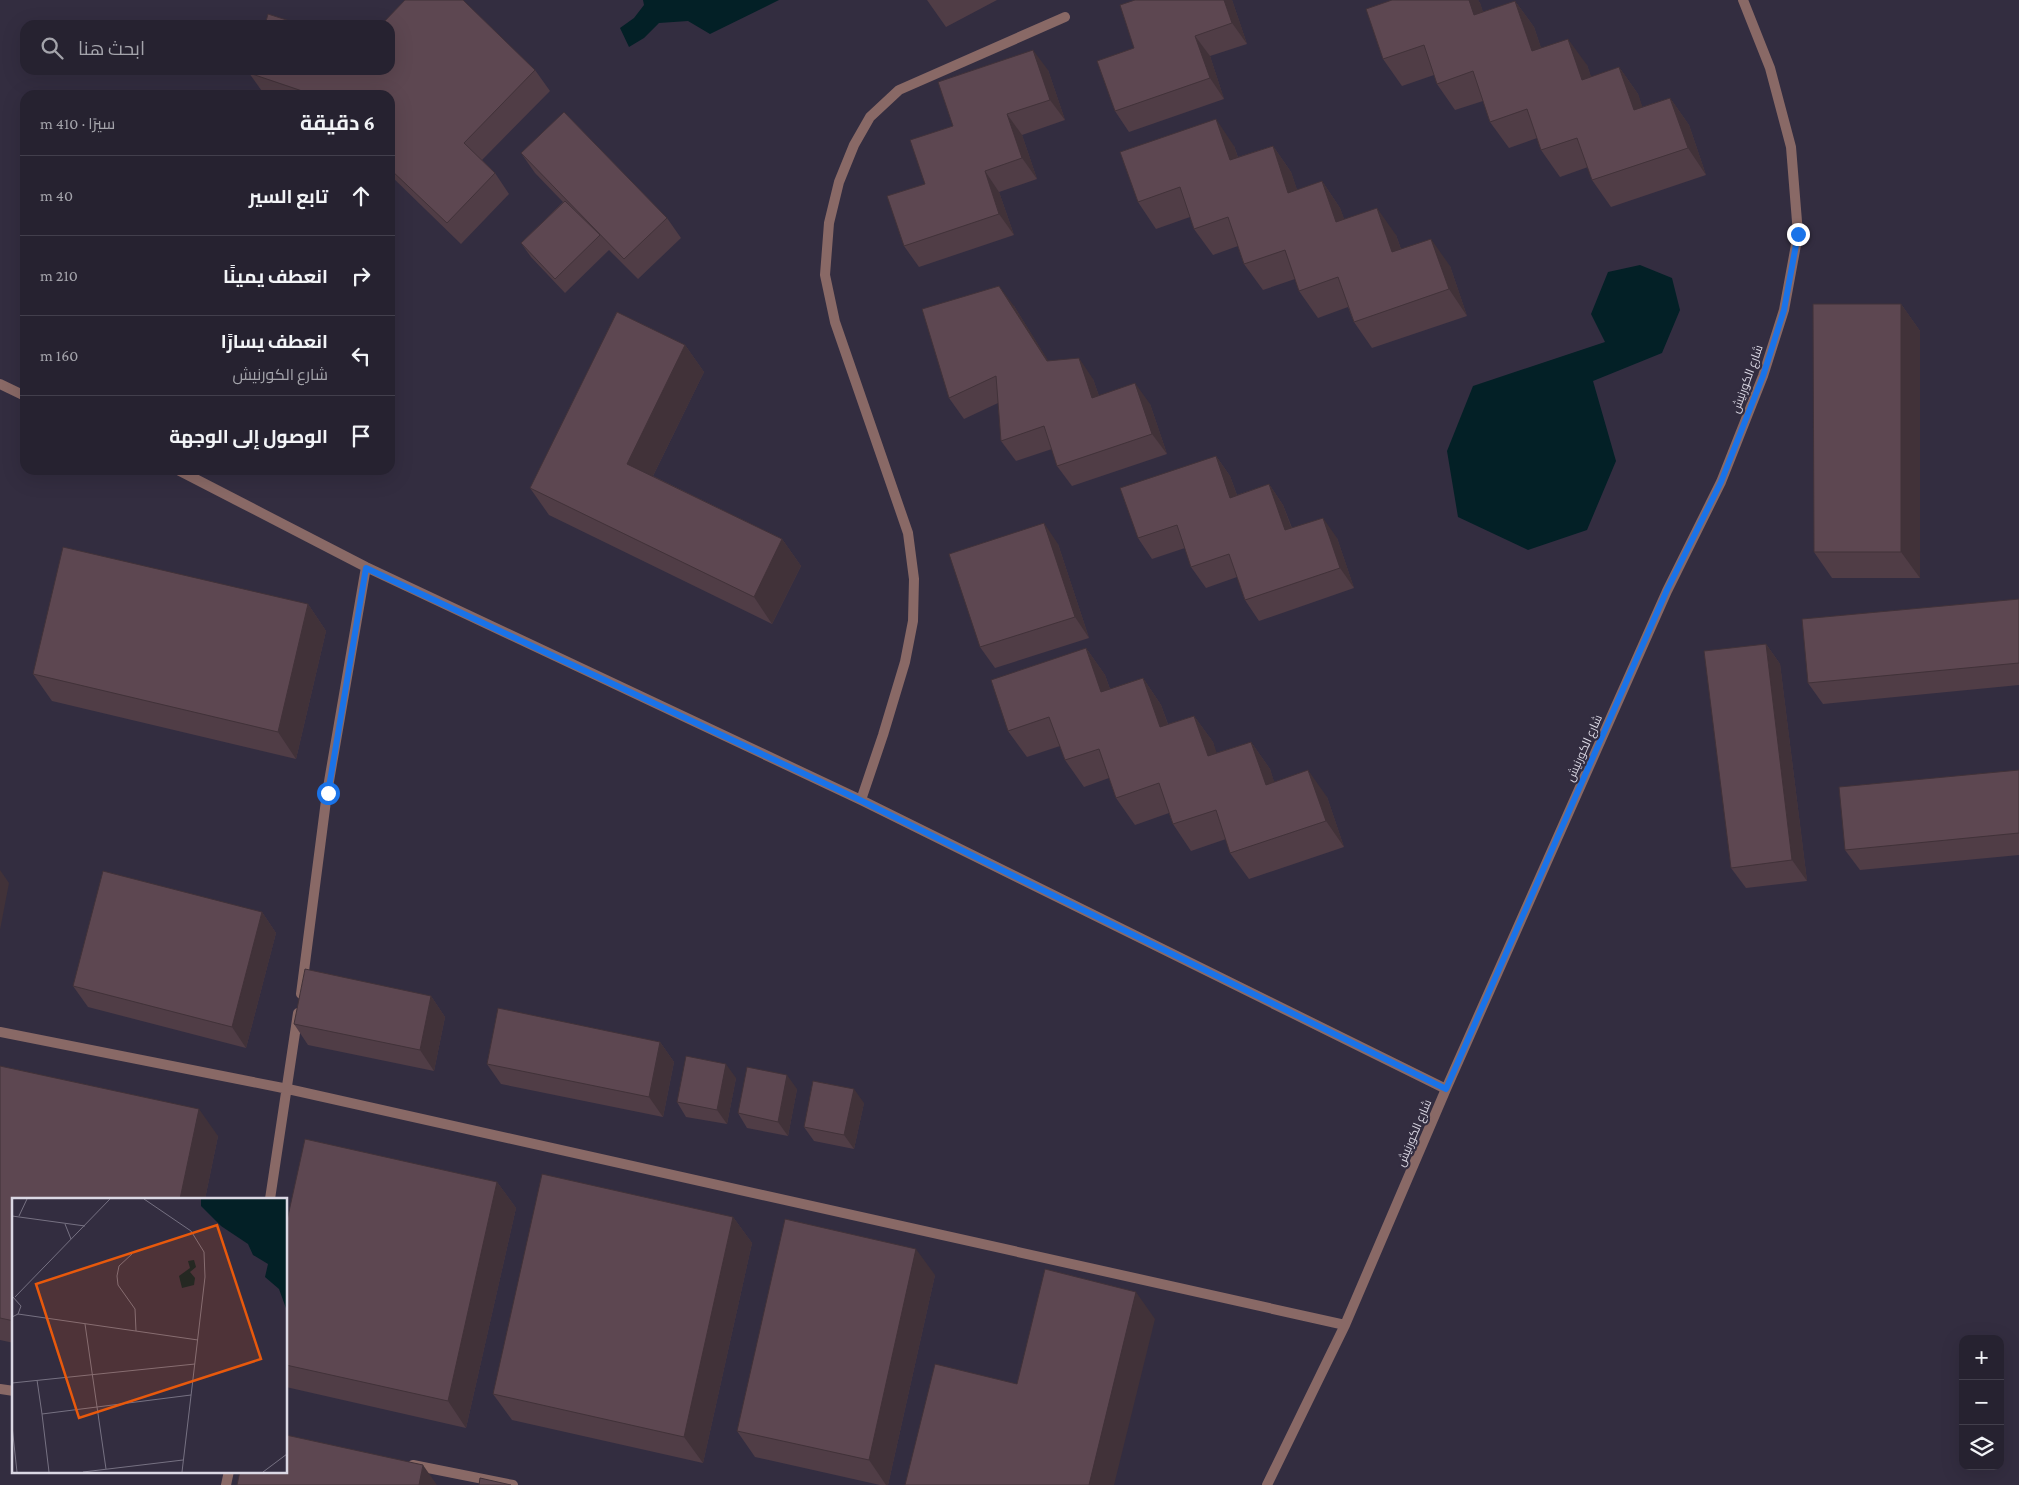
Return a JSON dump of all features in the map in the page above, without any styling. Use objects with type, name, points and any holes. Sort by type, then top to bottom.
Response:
[{"type":"street","name":"شارع الكورنيش","points":[[1267,1485],[1345,1325],[1446,1089],[1667,590],[1721,482],[1763,376],[1784,310],[1798,234],[1791,147],[1770,68],[1743,0]]},
{"type":"street","points":[[860,800],[884,735],[905,662],[913,621],[914,579],[908,533],[835,322],[825,275],[829,223],[839,182],[854,146],[870,117],[899,90],[1064,17]]},
{"type":"street","points":[[0,384],[20,394]]},
{"type":"street","points":[[188,475],[366,568],[860,800],[1446,1089]]},
{"type":"street","points":[[270,1198],[288,1089],[328,793],[366,568]]},
{"type":"street","points":[[0,1032],[288,1089],[1345,1325]]},
{"type":"street","points":[[400,1462],[513,1485]]},
{"type":"street","points":[[226,1485],[229,1472]]},
{"type":"shaded area","points":[[643,0],[779,0],[710,34],[688,21],[659,23],[644,38],[629,47],[620,28],[634,18],[644,5]]},
{"type":"shaded area","points":[[1640,265],[1672,278],[1680,310],[1662,353],[1593,381],[1616,461],[1587,530],[1528,550],[1458,517],[1447,451],[1473,386],[1605,342],[1591,314],[1608,272]]},
{"type":"building","points":[[405,0],[463,0],[535,70],[464,143],[495,173],[447,223],[395,174],[395,90],[299,90],[255,75],[395,75],[395,20],[386,20]]},
{"type":"building","points":[[1135,0],[1224,0],[1232,23],[1195,36],[1210,78],[1115,111],[1097,61],[1134,48],[1120,5]]},
{"type":"building","points":[[1392,0],[1469,0],[1474,15],[1515,1],[1532,51],[1568,39],[1582,80],[1619,67],[1634,110],[1670,98],[1688,148],[1592,180],[1577,138],[1541,150],[1527,109],[1490,122],[1473,71],[1437,84],[1424,45],[1383,59],[1366,9]]},
{"type":"building","points":[[268,14],[287,20],[266,20]]},
{"type":"building","points":[[1033,50],[1050,100],[1007,114],[1022,158],[985,171],[999,214],[904,246],[887,196],[925,184],[910,140],[953,126],[938,82]]},
{"type":"building","points":[[564,112],[667,218],[624,259],[521,153]]},
{"type":"building","points":[[1216,119],[1230,160],[1273,146],[1288,193],[1322,181],[1336,222],[1377,208],[1392,252],[1431,239],[1449,289],[1354,322],[1338,277],[1299,291],[1285,250],[1244,264],[1228,217],[1194,229],[1180,187],[1138,202],[1120,152]]},
{"type":"building","points":[[565,201],[600,235],[555,279],[521,243]]},
{"type":"building","points":[[999,286],[1047,361],[1079,358],[1092,398],[1135,383],[1152,434],[1057,466],[1044,426],[1001,441],[996,376],[949,398],[922,309]]},
{"type":"building","points":[[1813,304],[1901,304],[1901,552],[1814,552]]},
{"type":"building","points":[[617,312],[685,345],[627,464],[782,539],[754,597],[530,488]]},
{"type":"building","points":[[1216,456],[1230,498],[1269,484],[1285,530],[1323,518],[1340,568],[1245,600],[1229,554],[1191,567],[1177,525],[1138,538],[1120,488]]},
{"type":"building","points":[[1044,523],[1075,617],[980,647],[949,554]]},
{"type":"building","points":[[63,547],[308,604],[278,732],[33,674]]},
{"type":"building","points":[[2019,599],[2019,663],[1808,683],[1802,619]]},
{"type":"building","points":[[1766,644],[1792,860],[1731,868],[1704,651]]},
{"type":"building","points":[[1086,648],[1101,692],[1143,678],[1160,727],[1194,716],[1208,756],[1251,742],[1266,785],[1308,770],[1326,821],[1230,853],[1216,810],[1173,824],[1159,783],[1116,798],[1099,749],[1065,760],[1049,717],[1008,731],[991,680]]},
{"type":"building","points":[[2019,770],[2019,833],[1845,850],[1839,787]]},
{"type":"building","points":[[103,871],[262,912],[232,1027],[73,986]]},
{"type":"building","points":[[305,969],[431,996],[420,1050],[294,1024]]},
{"type":"building","points":[[498,1008],[660,1042],[649,1097],[487,1064]]},
{"type":"building","points":[[686,1056],[726,1064],[717,1110],[677,1102]]},
{"type":"building","points":[[0,1066],[199,1109],[180,1198],[12,1198],[12,1321],[0,1318]]},
{"type":"building","points":[[747,1067],[787,1075],[778,1122],[738,1113]]},
{"type":"building","points":[[813,1081],[854,1089],[844,1135],[804,1127]]},
{"type":"building","points":[[305,1139],[497,1182],[448,1401],[288,1365],[288,1216]]},
{"type":"building","points":[[542,1174],[733,1217],[684,1437],[493,1394]]},
{"type":"building","points":[[785,1219],[916,1249],[869,1460],[737,1431]]},
{"type":"building","points":[[1045,1269],[1136,1292],[1089,1485],[905,1485],[935,1364],[1017,1384]]},
{"type":"building","points":[[288,1435],[423,1465],[419,1485],[237,1485],[240,1472],[288,1472]]},
{"type":"building","points":[[480,1478],[511,1485],[479,1485]]},
{"type":"route","points":[[328,793],[366,568],[860,800],[1446,1089],[1667,590],[1721,482],[1763,376],[1784,310],[1798,234]]}]
